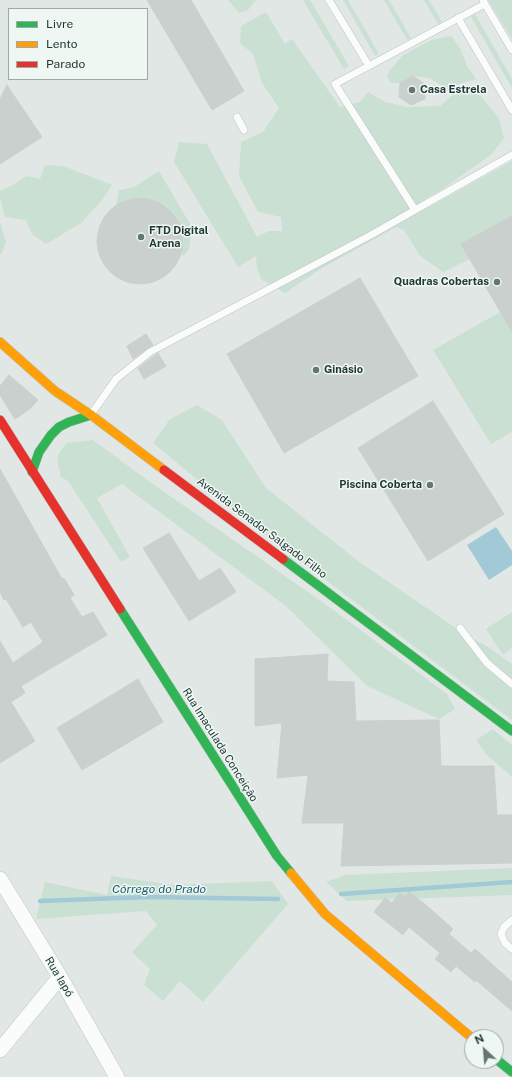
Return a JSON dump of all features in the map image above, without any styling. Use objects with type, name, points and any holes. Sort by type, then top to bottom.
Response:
[{"type":"main road","name":"Avenida Senador Salgado Filho","points":[[0,342],[45,383],[91,415],[512,731]]},
{"type":"main road","points":[[32,472],[39,452],[51,435],[69,422],[91,415]]},
{"type":"main road","name":"Rua Imaculada Conceição","points":[[0,420],[277,856],[325,914],[464,1031]]},
{"type":"main road","points":[[504,1066],[512,1072]]},
{"type":"street","name":"Rua Iapó","points":[[0,879],[60,977],[117,1077]]},
{"type":"street","points":[[0,1050],[60,977]]},
{"type":"lane","points":[[329,0],[369,66]]},
{"type":"lane","points":[[415,210],[335,84],[458,18],[484,2],[512,50]]},
{"type":"lane","points":[[458,18],[512,110]]},
{"type":"lane","points":[[237,117],[244,130]]},
{"type":"lane","points":[[91,415],[116,379],[150,352],[371,235],[512,155]]},
{"type":"lane","points":[[460,628],[487,663],[512,684]]},
{"type":"lane","points":[[512,920],[504,927],[501,934],[505,943],[512,949]]},
{"type":"green space","points":[[228,0],[256,0],[248,10],[239,13]]},
{"type":"green space","points":[[303,0],[310,0],[349,66],[344,69]]},
{"type":"green space","points":[[343,0],[348,0],[379,54],[375,56]]},
{"type":"green space","points":[[384,0],[389,0],[411,38],[407,40]]},
{"type":"green space","points":[[424,0],[429,0],[442,22],[438,24]]},
{"type":"green space","points":[[488,0],[512,0],[512,39],[509,34]]},
{"type":"green space","points":[[266,12],[285,44],[292,39],[340,107],[360,102],[368,92],[385,102],[407,107],[440,106],[457,91],[476,91],[499,118],[504,138],[492,154],[444,188],[420,202],[429,207],[512,161],[512,216],[462,244],[470,259],[443,272],[420,256],[404,230],[396,227],[319,270],[285,293],[261,279],[257,268],[256,256],[238,267],[174,162],[179,142],[207,144],[257,237],[269,231],[282,231],[281,217],[258,212],[239,176],[241,142],[263,132],[279,108],[262,83],[253,54],[240,43],[241,26]]},
{"type":"green space","points":[[475,14],[512,79],[512,88],[471,17]]},
{"type":"green space","points":[[451,36],[460,48],[467,66],[476,79],[446,88],[429,78],[413,76],[400,83],[391,83],[387,77],[390,70],[402,56],[431,40]]},
{"type":"green space","points":[[45,165],[63,166],[112,185],[102,200],[81,223],[46,244],[32,234],[26,220],[5,217],[0,198],[0,191],[15,184],[26,176],[40,179]]},
{"type":"green space","points":[[159,171],[190,224],[191,235],[189,249],[185,255],[181,255],[184,242],[182,228],[176,216],[167,206],[155,200],[141,197],[128,199],[116,205],[119,190],[134,187]]},
{"type":"green space","points":[[0,222],[6,242],[2,253],[0,254]]},
{"type":"green space","points":[[500,312],[512,332],[512,432],[491,444],[433,350]]},
{"type":"green space","points":[[197,405],[222,420],[266,488],[358,561],[466,635],[485,645],[512,664],[512,720],[246,520],[153,443],[170,419]]},
{"type":"green space","points":[[93,440],[150,482],[321,601],[447,694],[455,709],[439,719],[367,686],[287,607],[122,484],[97,498],[130,557],[121,562],[68,481],[61,477],[57,459],[60,451],[67,443]]},
{"type":"green space","points":[[512,612],[512,648],[503,655],[486,629]]},
{"type":"green space","points":[[493,729],[512,745],[512,777],[487,755],[476,740]]},
{"type":"green space","points":[[512,868],[512,895],[347,901],[326,882],[345,875]]},
{"type":"green space","points":[[111,876],[174,885],[272,881],[288,904],[203,1002],[180,981],[163,1001],[144,985],[150,969],[132,952],[157,925],[146,911],[36,919],[45,882],[107,895]]},
{"type":"water","points":[[496,527],[512,551],[512,565],[489,580],[467,545]]},
{"type":"building","points":[[147,0],[191,0],[244,91],[212,110]]},
{"type":"building","name":"Casa Estrela","points":[[413,76],[425,84],[425,99],[411,105],[399,97],[400,83]]},
{"type":"building","points":[[7,85],[42,137],[0,164],[0,99]]},
{"type":"building","points":[[140,198],[156,201],[164,205],[176,217],[180,225],[183,241],[180,257],[176,265],[164,277],[156,281],[140,284],[124,281],[116,277],[104,265],[100,257],[97,241],[100,225],[104,217],[116,205],[124,201]]},
{"type":"building","name":"Quadras Cobertas","points":[[512,216],[512,332],[461,244]]},
{"type":"building","points":[[360,278],[418,376],[284,453],[227,354]]},
{"type":"building","points":[[146,334],[153,345],[133,359],[127,346]]},
{"type":"building","points":[[158,353],[166,366],[144,379],[138,368]]},
{"type":"building","points":[[9,375],[38,400],[31,408],[15,419],[0,395],[0,386]]},
{"type":"building","points":[[433,401],[504,514],[428,561],[358,448]]},
{"type":"building","points":[[0,469],[62,579],[64,578],[74,595],[70,598],[82,617],[93,612],[107,635],[21,686],[25,693],[11,702],[35,741],[0,763],[0,641],[13,663],[43,642],[31,622],[23,627],[0,592]]},
{"type":"building","points":[[169,533],[199,581],[220,568],[236,592],[189,621],[143,548]]},
{"type":"building","points":[[328,654],[327,681],[354,682],[356,721],[439,720],[441,766],[494,766],[497,815],[512,815],[512,863],[341,866],[344,823],[302,823],[308,775],[277,778],[282,723],[255,726],[255,659]]},
{"type":"building","points":[[138,679],[163,722],[82,770],[57,728]]},
{"type":"building","points":[[409,892],[453,929],[449,934],[471,953],[475,949],[512,982],[512,1011],[476,980],[475,982],[456,966],[451,972],[435,959],[440,953],[409,927],[403,935],[374,912],[385,898],[392,903],[400,893],[405,897]]},
{"type":"waterway","name":"Córrego do Prado","points":[[341,894],[512,882]]},
{"type":"waterway","name":"Córrego do Prado","points":[[40,901],[148,897],[278,899]]},
{"type":"traffic: fast","points":[[32,472],[39,452],[51,435],[59,427],[91,415]]},
{"type":"traffic: fast","points":[[283,559],[512,731]]},
{"type":"traffic: fast","points":[[120,609],[277,856],[291,873]]},
{"type":"traffic: fast","points":[[504,1066],[512,1072]]},
{"type":"traffic: slow","points":[[0,342],[55,391],[91,415],[164,470]]},
{"type":"traffic: slow","points":[[291,873],[325,914],[464,1031]]},
{"type":"traffic: jam","points":[[0,420],[120,609]]},
{"type":"traffic: jam","points":[[164,470],[283,559]]},
{"type":"place","name":"Casa Estrela","points":[[412,90]]},
{"type":"place","name":"FTD Digital Arena","points":[[141,237]]},
{"type":"place","name":"Quadras Cobertas","points":[[497,282]]},
{"type":"place","name":"Ginásio","points":[[316,370]]},
{"type":"place","name":"Piscina Coberta","points":[[430,485]]}]
